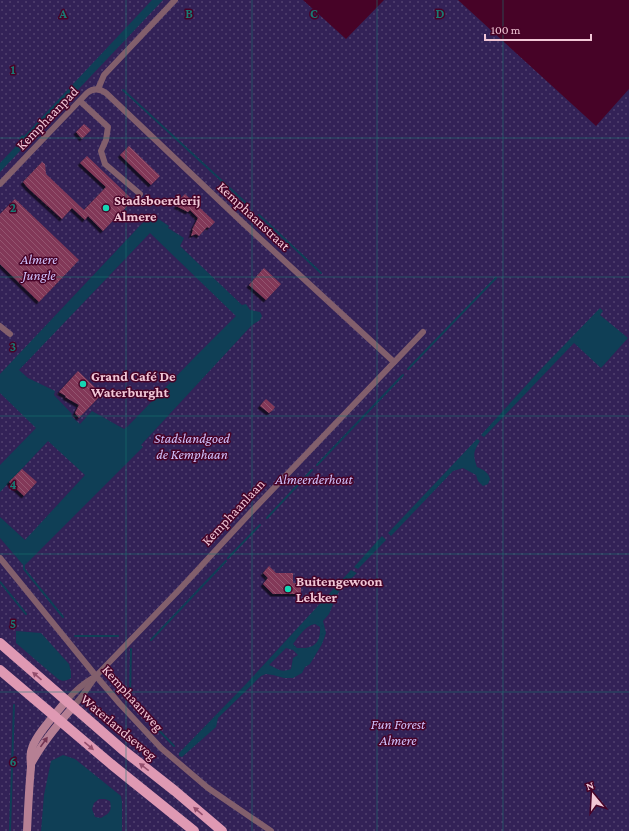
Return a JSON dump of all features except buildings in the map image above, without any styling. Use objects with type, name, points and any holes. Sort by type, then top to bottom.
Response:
[{"type":"main road","name":"Waterlandseweg","points":[[0,643],[123,750],[222,831]]},
{"type":"main road","points":[[0,670],[111,764],[194,831]]},
{"type":"street","name":"Kemphaanpad","points":[[0,184],[90,90],[98,89],[104,75],[174,0]]},
{"type":"street","name":"Kemphaanstraat","points":[[98,89],[106,93],[242,222],[394,362]]},
{"type":"street","points":[[80,101],[108,127],[106,140],[101,151],[105,164],[140,194]]},
{"type":"street","points":[[5,179],[11,184]]},
{"type":"street","points":[[0,326],[10,334]]},
{"type":"street","name":"Kemphaanlaan","points":[[27,831],[29,778],[31,765],[57,719],[69,704],[75,691],[85,682],[96,676],[423,332]]},
{"type":"street","name":"Kemphaanweg","points":[[0,558],[96,676],[161,748],[208,788],[271,831]]},
{"type":"green space","name":"Almeerderhout","points":[[0,0],[303,0],[346,39],[384,0],[458,0],[596,126],[629,89],[629,831],[0,831]]},
{"type":"water","points":[[152,0],[163,0],[0,172],[0,163],[21,141],[19,139],[22,135],[24,136],[28,132]]},
{"type":"water","points":[[151,214],[169,226],[168,228],[184,238],[180,246],[242,305],[246,304],[250,310],[260,312],[262,316],[260,320],[252,325],[141,445],[143,447],[24,566],[0,538],[0,517],[25,540],[85,475],[48,441],[0,492],[0,465],[36,428],[0,393],[0,374]],"holes":[[[150,233],[236,316],[124,429],[92,411],[80,424],[71,416],[72,414],[54,395],[55,391],[28,378],[19,370]]]},
{"type":"water","points":[[600,308],[603,311],[600,315],[628,338],[601,368],[574,343],[484,437],[481,435],[542,368]]},
{"type":"water","points":[[477,439],[480,441],[474,454],[475,459],[477,467],[487,473],[490,479],[488,484],[483,486],[478,481],[476,475],[463,468],[453,471],[391,536],[388,533]]},
{"type":"water","points":[[382,536],[386,540],[358,569],[354,567]]},
{"type":"water","points":[[351,570],[357,573],[341,588],[336,597],[329,614],[323,621],[326,633],[322,644],[310,664],[305,667],[302,673],[293,678],[284,678],[266,674],[261,676],[218,718],[216,727],[182,757],[179,756],[179,753],[246,684]],"holes":[[[315,624],[320,627],[319,638],[315,644],[307,648],[297,648],[293,644],[305,629]],[[286,648],[293,650],[298,655],[293,658],[291,669],[282,671],[269,665]]]},
{"type":"water","points":[[16,631],[41,633],[69,664],[71,678],[64,681],[58,679],[16,643]]},
{"type":"water","points":[[63,755],[75,759],[121,796],[122,831],[41,831],[44,795],[51,761]],"holes":[[[99,799],[110,801],[110,811],[101,818],[95,817],[92,809],[94,803]]]},
{"type":"waterway","points":[[123,90],[247,204]]},
{"type":"waterway","points":[[259,215],[321,273]]},
{"type":"waterway","points":[[408,369],[496,278]]},
{"type":"waterway","points":[[317,465],[403,375]]},
{"type":"waterway","points":[[267,518],[312,470]]},
{"type":"waterway","points":[[228,558],[260,525]]},
{"type":"waterway","points":[[151,640],[226,561]]},
{"type":"waterway","points":[[24,566],[24,569],[63,617]]},
{"type":"waterway","points":[[0,582],[26,614]]},
{"type":"waterway","points":[[75,636],[118,636]]},
{"type":"waterway","points":[[130,697],[131,649]]},
{"type":"waterway","points":[[10,831],[14,705]]},
{"type":"waterway","points":[[147,718],[174,746]]},
{"type":"place","name":"Stadsboerderij Almere","points":[[106,208]]},
{"type":"place","name":"Grand Café De Waterburght","points":[[83,384]]},
{"type":"place","name":"Buitengewoon Lekker","points":[[288,589]]},
{"type":"park label","name":"Almere Jungle","points":[[39,268]]},
{"type":"park label","name":"Stadslandgoed de Kemphaan","points":[[192,446]]},
{"type":"park label","name":"Fun Forest Almere","points":[[398,732]]}]
